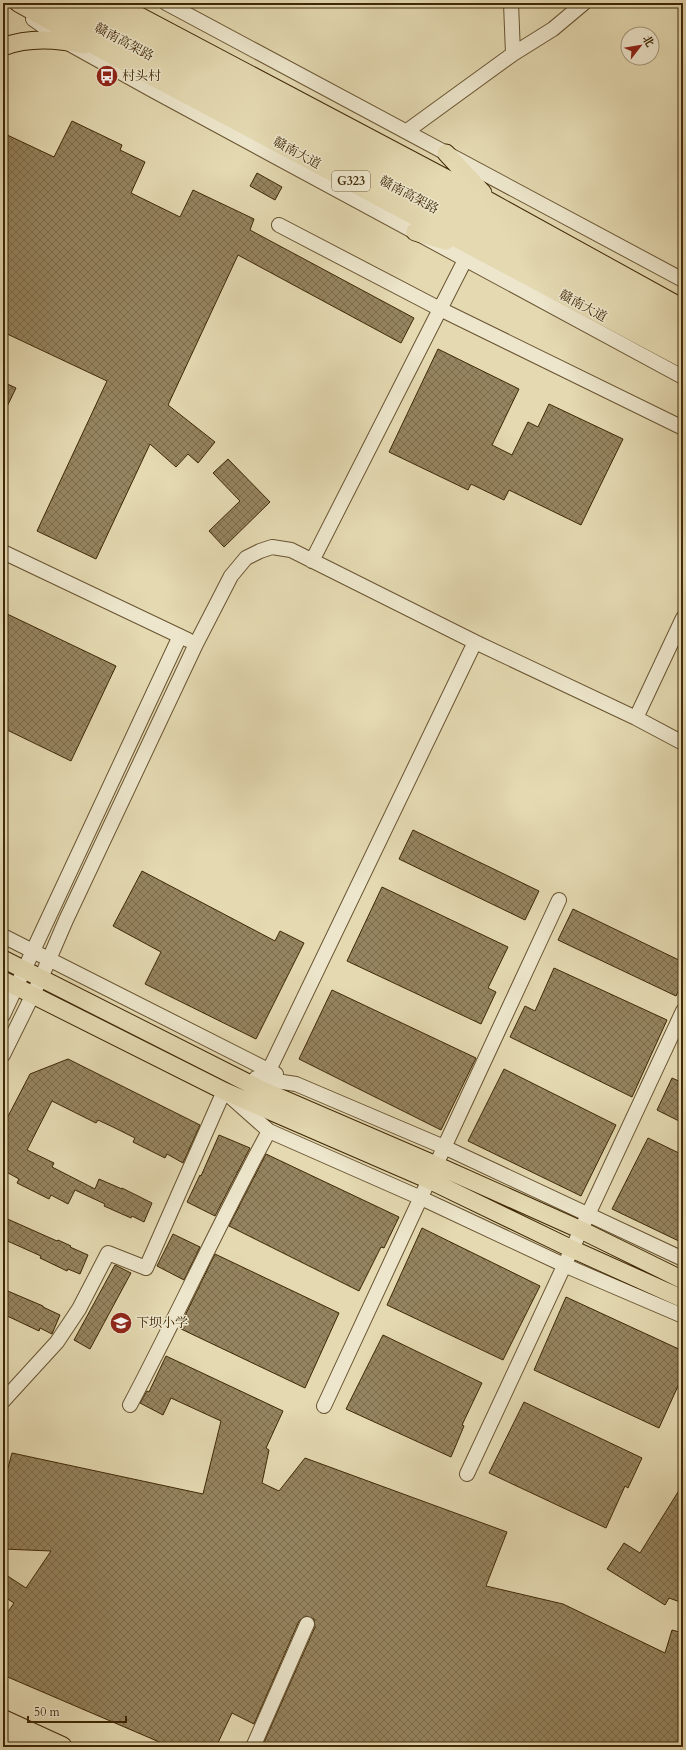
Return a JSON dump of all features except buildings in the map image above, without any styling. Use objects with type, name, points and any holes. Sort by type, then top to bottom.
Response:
[{"type":"highway","name":"赣南高架路","points":[[51,3],[683,341]]},
{"type":"highway","name":"赣南高架路","points":[[83,3],[683,321]]},
{"type":"highway","points":[[3,1720],[62,1747]]},
{"type":"highway","points":[[3,1740],[19,1747]]},
{"type":"main road","name":"赣南大道","points":[[18,3],[115,57],[351,181],[469,254],[683,359]]},
{"type":"main road","points":[[115,3],[491,202],[683,308]]},
{"type":"main road","points":[[3,47],[39,40],[64,41],[86,45],[115,57]]},
{"type":"main road","points":[[446,153],[491,202]]},
{"type":"main road","points":[[415,232],[469,254]]},
{"type":"main road","points":[[3,959],[232,1074],[264,1079],[436,1165],[581,1230],[683,1280]]},
{"type":"main road","points":[[8,983],[33,994],[224,1091],[429,1180],[572,1249],[683,1299]]},
{"type":"street","points":[[12,3],[64,41],[415,232]]},
{"type":"street","points":[[166,3],[683,280]]},
{"type":"street","points":[[510,3],[513,54]]},
{"type":"street","points":[[407,131],[513,54],[553,28],[584,3]]},
{"type":"street","points":[[279,225],[440,309],[683,428]]},
{"type":"street","points":[[312,561],[469,254],[683,377]]},
{"type":"street","points":[[3,1055],[41,978],[66,920],[196,644],[231,576],[246,558],[260,551],[272,547],[291,550],[475,642],[636,718],[683,743]]},
{"type":"street","points":[[3,552],[196,644]]},
{"type":"street","points":[[636,718],[683,618]]},
{"type":"street","points":[[3,1015],[8,983],[25,970],[50,912],[180,636]]},
{"type":"street","points":[[264,1079],[475,642]]},
{"type":"street","points":[[324,1406],[559,900]]},
{"type":"street","points":[[3,936],[49,959],[264,1079],[296,1084],[444,1148],[683,1259]]},
{"type":"street","points":[[467,1474],[683,1011]]},
{"type":"street","points":[[3,1401],[57,1342],[79,1309],[108,1253],[146,1268],[224,1091],[269,1131],[421,1198],[564,1265],[683,1316]]},
{"type":"street","points":[[130,1405],[166,1337],[238,1188],[269,1131]]},
{"type":"street","points":[[253,1747],[307,1624]]},
{"type":"place","name":"村头村","points":[[107,76]]},
{"type":"place","name":"下坝小学","points":[[121,1323]]}]
